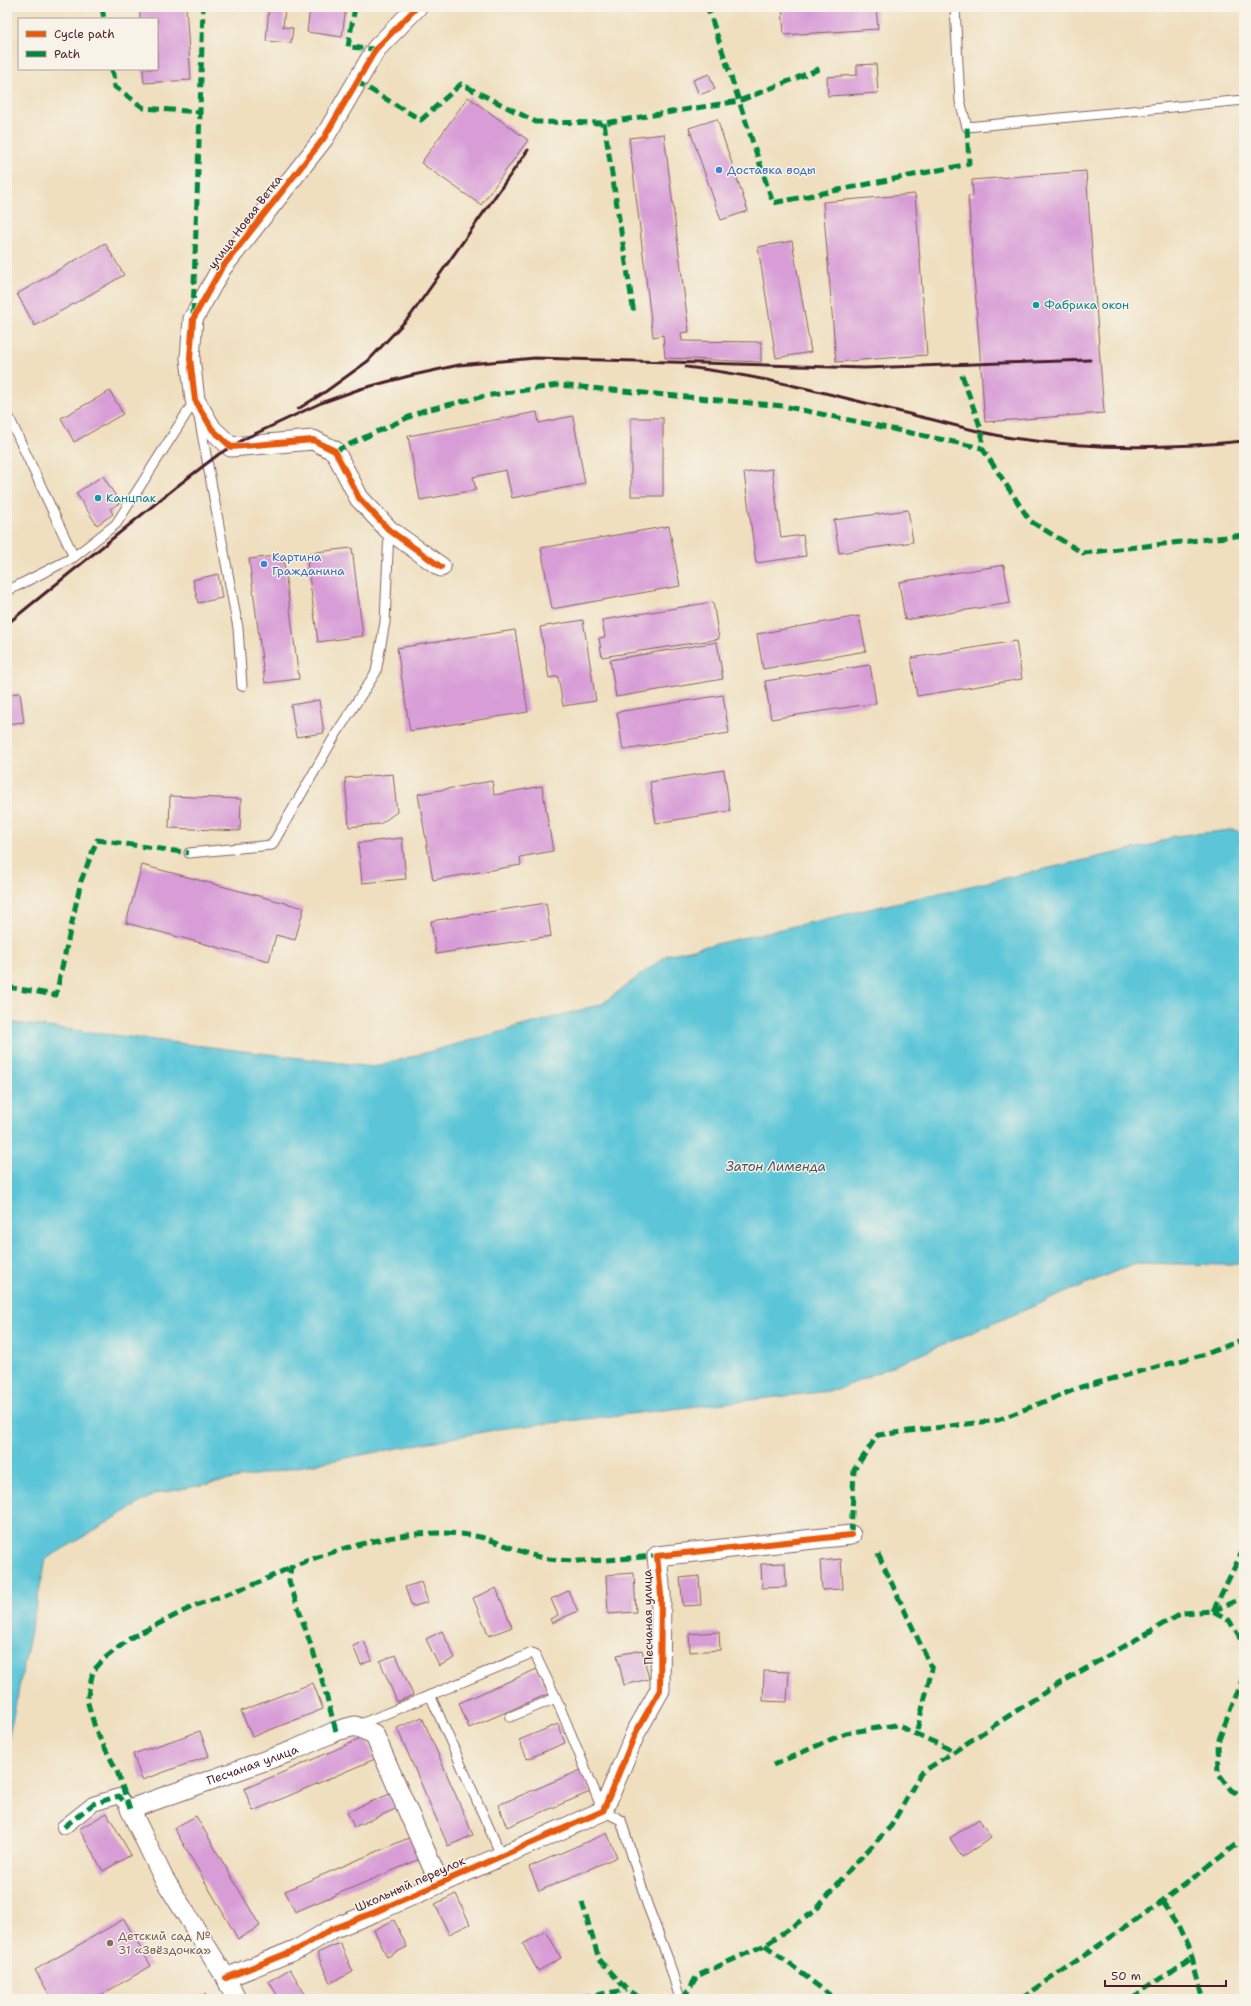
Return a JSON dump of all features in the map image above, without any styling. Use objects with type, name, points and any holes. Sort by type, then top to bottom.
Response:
[{"type":"street","name":"улица Новая Ветка","points":[[417,7],[376,49],[324,138],[221,269],[193,319],[190,358],[195,400],[212,429],[231,447],[314,440],[336,451],[359,498],[389,530],[441,567]]},
{"type":"street","name":"Песчаная улица","points":[[603,1811],[636,1732],[660,1690],[661,1596],[658,1556],[851,1534]]},
{"type":"street","name":"Песчаная улица","points":[[130,1809],[292,1751],[336,1731],[355,1726]]},
{"type":"street","points":[[355,1726],[374,1734],[439,1882]]},
{"type":"street","points":[[64,1827],[93,1804],[119,1796],[130,1809],[163,1877],[226,1978],[236,1999]]},
{"type":"street","name":"Школьный переулок","points":[[226,1978],[300,1948],[332,1929],[376,1912],[439,1882],[603,1811]]},
{"type":"lane","points":[[954,7],[960,101],[967,127],[1244,100]]},
{"type":"lane","points":[[7,591],[74,557],[116,524],[195,400]]},
{"type":"lane","points":[[195,400],[238,628],[242,686]]},
{"type":"lane","points":[[7,413],[74,557]]},
{"type":"lane","points":[[188,853],[272,845],[336,734],[376,672],[386,622],[389,530]]},
{"type":"lane","points":[[355,1726],[532,1653],[535,1654],[540,1661],[603,1811],[621,1820],[647,1904],[668,1959],[680,1999]]},
{"type":"lane","points":[[430,1695],[501,1855]]},
{"type":"lane","points":[[510,1717],[556,1698]]},
{"type":"water","name":"Затон Лименда","points":[[1232,830],[1244,832],[1244,1263],[1230,1265],[1135,1263],[837,1390],[499,1429],[155,1494],[46,1559],[7,1745],[7,1022],[374,1067],[602,1004],[667,955],[1155,844],[1174,836]]},
{"type":"building","points":[[140,7],[186,7],[191,80],[144,83],[143,70],[158,70],[158,18],[140,18]]},
{"type":"building","points":[[269,7],[285,7],[283,27],[293,28],[291,43],[266,41]]},
{"type":"building","points":[[310,7],[346,7],[342,37],[307,32]]},
{"type":"building","points":[[782,7],[876,7],[878,29],[784,35]]},
{"type":"building","points":[[876,64],[878,93],[828,96],[827,77],[857,75],[857,65]]},
{"type":"building","points":[[709,74],[715,89],[699,95],[693,80]]},
{"type":"building","points":[[468,97],[528,140],[481,205],[421,163]]},
{"type":"building","name":"Доставка воды","points":[[717,119],[748,211],[721,220],[689,128]]},
{"type":"building","points":[[664,134],[689,332],[681,333],[682,341],[761,342],[761,362],[665,358],[663,335],[653,337],[629,138]]},
{"type":"building","name":"Фабрика окон","points":[[1086,171],[1104,413],[985,422],[968,196],[973,196],[972,180]]},
{"type":"building","points":[[915,194],[927,355],[836,362],[823,202]]},
{"type":"building","points":[[792,241],[811,352],[776,358],[758,247]]},
{"type":"building","points":[[105,243],[124,275],[35,326],[17,294]]},
{"type":"building","points":[[110,391],[123,414],[74,442],[61,418]]},
{"type":"building","points":[[537,412],[539,423],[573,416],[585,484],[512,498],[506,470],[473,477],[476,490],[420,500],[408,436]]},
{"type":"building","points":[[631,418],[663,418],[663,496],[631,496]]},
{"type":"building","points":[[772,469],[781,538],[803,535],[806,556],[756,563],[744,473]]},
{"type":"building","name":"Канцпак","points":[[103,476],[120,503],[110,509],[113,514],[97,525],[76,493]]},
{"type":"building","points":[[908,510],[913,542],[839,553],[834,520]]},
{"type":"building","points":[[669,526],[680,586],[552,609],[541,548]]},
{"type":"building","points":[[352,548],[363,636],[318,642],[306,553]]},
{"type":"building","points":[[283,555],[299,679],[265,683],[249,559]]},
{"type":"building","points":[[1004,565],[1010,603],[905,620],[899,582]]},
{"type":"building","points":[[218,574],[222,598],[198,603],[193,580]]},
{"type":"building","points":[[713,602],[719,639],[602,657],[599,638],[605,637],[602,620]]},
{"type":"building","points":[[859,616],[866,651],[763,669],[757,634]]},
{"type":"building","points":[[583,620],[596,701],[563,706],[558,676],[549,678],[540,627]]},
{"type":"building","points":[[515,630],[528,712],[410,731],[397,648]]},
{"type":"building","points":[[1016,641],[1022,679],[917,696],[911,658]]},
{"type":"building","points":[[717,642],[723,679],[616,697],[610,660]]},
{"type":"building","points":[[870,665],[876,703],[771,719],[765,681]]},
{"type":"building","points":[[20,693],[24,722],[7,724],[7,694]]},
{"type":"building","points":[[723,695],[729,733],[623,750],[617,712]]},
{"type":"building","points":[[319,700],[324,733],[296,737],[291,705]]},
{"type":"building","points":[[724,770],[730,811],[656,823],[650,782]]},
{"type":"building","points":[[393,774],[397,812],[380,824],[349,827],[345,778]]},
{"type":"building","points":[[492,781],[494,795],[542,786],[553,851],[520,857],[521,865],[433,880],[418,794]]},
{"type":"building","points":[[170,796],[241,799],[240,831],[169,828]]},
{"type":"building","points":[[402,838],[406,879],[362,883],[358,843]]},
{"type":"building","points":[[142,865],[304,908],[295,940],[276,935],[269,961],[126,923]]},
{"type":"building","points":[[546,903],[551,936],[436,954],[431,921]]},
{"type":"building","points":[[841,1559],[843,1589],[822,1590],[820,1561]]},
{"type":"building","points":[[785,1563],[786,1587],[762,1588],[761,1564]]},
{"type":"building","points":[[634,1573],[636,1612],[608,1614],[606,1575]]},
{"type":"building","points":[[699,1576],[701,1605],[683,1606],[680,1578]]},
{"type":"building","points":[[421,1582],[428,1602],[412,1607],[405,1587]]},
{"type":"building","points":[[496,1588],[512,1627],[489,1636],[473,1598]]},
{"type":"building","points":[[568,1591],[578,1611],[552,1623],[550,1619],[558,1615],[551,1599]]},
{"type":"building","points":[[442,1631],[455,1658],[439,1666],[426,1639]]},
{"type":"building","points":[[719,1632],[720,1650],[690,1652],[689,1634]]},
{"type":"building","points":[[364,1641],[372,1660],[361,1665],[353,1646]]},
{"type":"building","points":[[642,1650],[649,1679],[624,1685],[617,1655]]},
{"type":"building","points":[[396,1655],[413,1695],[397,1702],[380,1661]]},
{"type":"building","points":[[537,1669],[548,1694],[469,1728],[459,1703]]},
{"type":"building","points":[[764,1671],[789,1672],[787,1702],[763,1701]]},
{"type":"building","points":[[313,1683],[323,1709],[252,1737],[241,1711]]},
{"type":"building","points":[[422,1717],[473,1835],[448,1846],[397,1728]]},
{"type":"building","points":[[558,1724],[565,1743],[527,1759],[519,1740]]},
{"type":"building","points":[[200,1731],[209,1756],[142,1780],[133,1754]]},
{"type":"building","points":[[365,1737],[375,1759],[253,1811],[244,1789]]},
{"type":"building","points":[[581,1770],[590,1792],[507,1827],[498,1805]]},
{"type":"building","points":[[392,1793],[398,1808],[354,1827],[347,1812]]},
{"type":"building","points":[[107,1813],[131,1855],[103,1871],[79,1829]]},
{"type":"building","points":[[196,1816],[260,1926],[238,1939],[174,1828]]},
{"type":"building","points":[[979,1819],[991,1838],[962,1857],[950,1838]]},
{"type":"building","points":[[607,1833],[617,1857],[539,1891],[529,1867]]},
{"type":"building","points":[[411,1837],[420,1859],[295,1912],[285,1891]]},
{"type":"building","points":[[456,1894],[470,1924],[449,1934],[435,1904]]},
{"type":"building","name":"Детский сад № 31 «Звёздочка»","points":[[124,1919],[151,1966],[94,1999],[52,1999],[35,1970]]},
{"type":"building","points":[[394,1920],[407,1947],[387,1957],[374,1930]]},
{"type":"building","points":[[546,1931],[561,1958],[538,1971],[523,1944]]},
{"type":"building","points":[[340,1943],[353,1972],[330,1983],[317,1953]]},
{"type":"building","points":[[290,1969],[308,1999],[279,1999],[269,1981]]},
{"type":"building","points":[[205,1994],[208,1999],[197,1999]]},
{"type":"railway","points":[[298,409],[325,392],[368,361],[411,315],[528,150]]},
{"type":"railway","points":[[7,624],[219,454],[246,438],[321,403],[360,389],[409,376],[459,365],[535,358],[864,368],[1090,360]]},
{"type":"railway","points":[[686,367],[774,381],[976,431],[1041,442],[1128,447],[1215,444],[1244,441]]},
{"type":"marked path","points":[[102,7],[104,18]]},
{"type":"marked path","points":[[112,70],[115,87],[144,108],[200,112],[203,7]]},
{"type":"marked path","points":[[355,7],[348,47],[376,49]]},
{"type":"marked path","points":[[704,7],[709,11],[773,203],[969,164],[967,127]]},
{"type":"marked path","points":[[356,81],[421,120],[461,84],[536,122],[604,123],[739,101],[824,67]]},
{"type":"marked path","points":[[193,314],[200,112]]},
{"type":"marked path","points":[[604,123],[634,314]]},
{"type":"marked path","points":[[962,375],[982,432],[982,448],[1030,521],[1083,553],[1244,535]]},
{"type":"marked path","points":[[335,451],[422,411],[485,396],[559,385],[783,406],[982,448]]},
{"type":"marked path","points":[[7,987],[56,995],[81,881],[97,840],[189,853]]},
{"type":"marked path","points":[[851,1535],[854,1470],[878,1435],[998,1420],[1081,1387],[1206,1354],[1244,1339]]},
{"type":"marked path","points":[[336,1731],[319,1669],[289,1581],[291,1567],[360,1544],[409,1535],[433,1533],[480,1537],[531,1555],[549,1559],[590,1561],[657,1556]]},
{"type":"marked path","points":[[1213,1611],[1244,1548]]},
{"type":"marked path","points":[[878,1554],[932,1669],[916,1734]]},
{"type":"marked path","points":[[130,1809],[117,1771],[96,1731],[87,1700],[93,1671],[105,1658],[132,1637],[196,1605],[258,1583],[291,1567]]},
{"type":"marked path","points":[[1213,1611],[1244,1597]]},
{"type":"marked path","points":[[683,1999],[697,1976],[765,1945],[815,1911],[851,1868],[891,1826],[921,1773],[1050,1689],[1182,1613],[1213,1611],[1229,1620],[1244,1645]]},
{"type":"marked path","points":[[1244,1675],[1218,1742],[1219,1774],[1231,1790],[1244,1798]]},
{"type":"marked path","points":[[773,1765],[846,1733],[896,1725],[954,1751]]},
{"type":"marked path","points":[[64,1827],[93,1804],[119,1796],[126,1804]]},
{"type":"marked path","points":[[1021,1999],[1162,1902],[1244,1839]]},
{"type":"marked path","points":[[582,1902],[599,1959],[627,1990],[642,1999]]},
{"type":"marked path","points":[[1162,1902],[1178,1926],[1192,1957],[1203,1999]]},
{"type":"marked path","points":[[765,1945],[835,1999]]},
{"type":"marked path","points":[[1132,1999],[1192,1957]]},
{"type":"marked path","points":[[566,1999],[627,1990]]},
{"type":"cycle path","points":[[417,7],[376,49],[324,138],[221,269],[193,319],[190,358],[195,400],[212,429],[231,447],[313,440],[335,451],[359,498],[389,530],[441,567]]},
{"type":"cycle path","points":[[226,1978],[300,1948],[332,1929],[375,1912],[603,1811],[636,1732],[660,1690],[661,1595],[657,1556],[851,1535]]},
{"type":"place","name":"Доставка воды","points":[[719,170]]},
{"type":"place","name":"Фабрика окон","points":[[1036,305]]},
{"type":"place","name":"Канцпак","points":[[98,498]]},
{"type":"place","name":"Картина Гражданина","points":[[264,564]]},
{"type":"place","name":"Детский сад № 31 «Звёздочка»","points":[[110,1943]]}]
